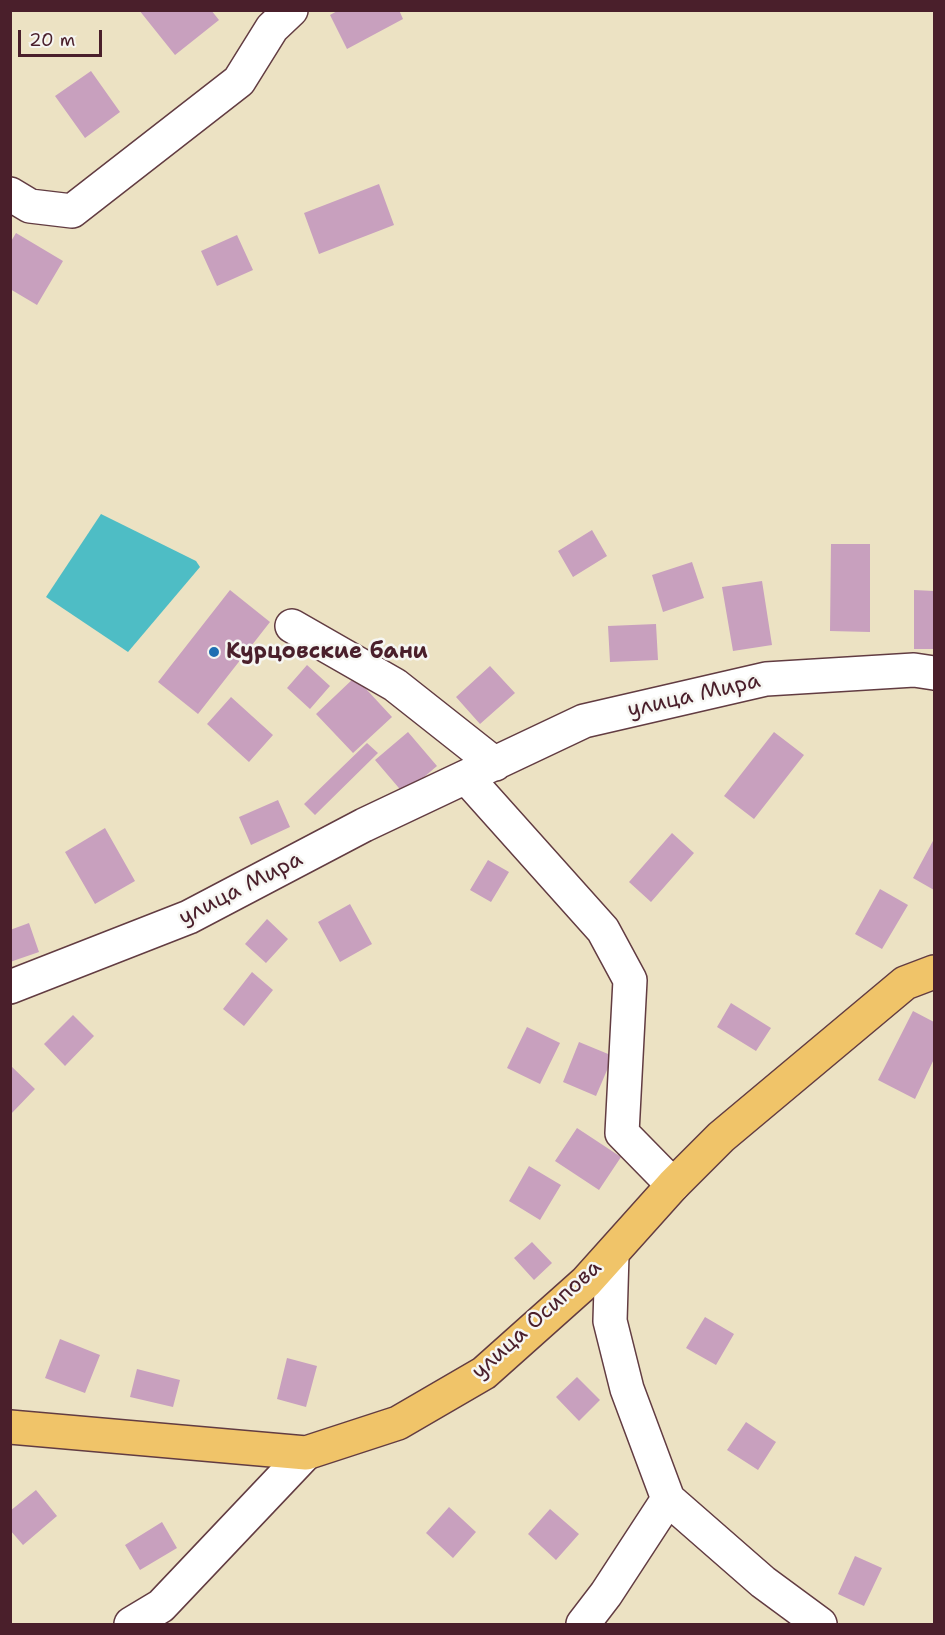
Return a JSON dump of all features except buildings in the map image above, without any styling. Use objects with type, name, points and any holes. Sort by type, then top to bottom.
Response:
[{"type":"main road","name":"улица Осипова","points":[[10,1427],[306,1453],[398,1423],[484,1373],[586,1282],[673,1185],[721,1137],[905,983],[934,972]]},
{"type":"street","points":[[10,194],[30,206],[72,211],[239,81],[272,28],[291,10]]},
{"type":"street","points":[[292,626],[395,685],[481,771],[603,930],[630,980],[622,1133],[673,1185]]},
{"type":"street","name":"улица Мира","points":[[10,987],[189,917],[364,825],[584,721],[766,680],[914,670],[934,674]]},
{"type":"street","points":[[612,1254],[610,1321],[627,1389],[668,1500],[763,1582],[820,1624]]},
{"type":"street","points":[[131,1624],[161,1606],[306,1453]]},
{"type":"street","points":[[583,1624],[668,1500]]},
{"type":"water","points":[[101,514],[196,561],[200,567],[128,652],[46,597]]},
{"type":"place","name":"Курцовские бани","points":[[214,652]]}]
